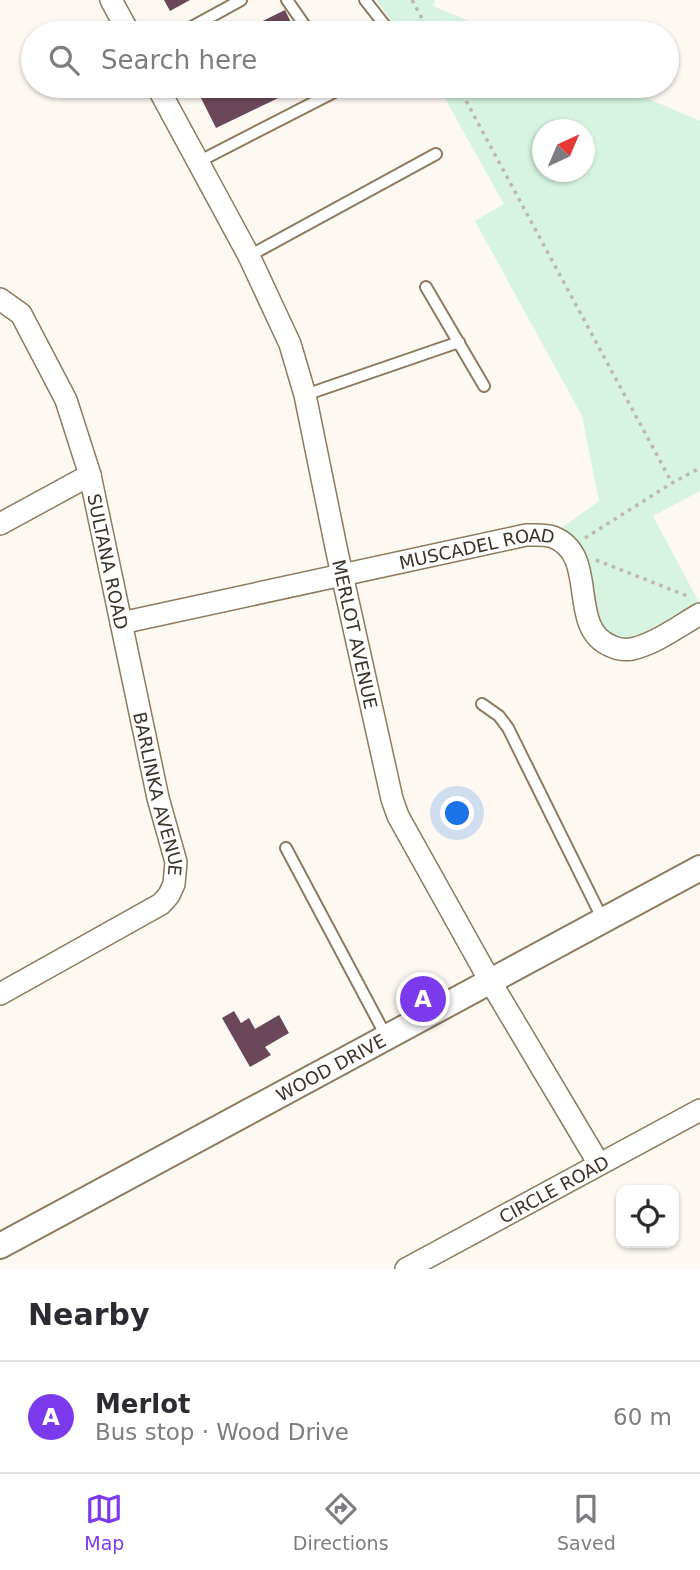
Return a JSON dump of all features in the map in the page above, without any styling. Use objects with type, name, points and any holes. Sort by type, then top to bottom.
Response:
[{"type":"street","points":[[111,0],[122,21]]},
{"type":"street","name":"MERLOT AVENUE","points":[[163,98],[250,256],[290,344],[305,395],[392,799],[405,830],[490,981],[599,1164]]},
{"type":"street","name":"SULTANA ROAD","points":[[0,299],[21,314],[66,400],[90,475],[121,623],[342,574]]},
{"type":"street","points":[[0,524],[90,475]]},
{"type":"street","name":"MUSCADEL ROAD","points":[[342,574],[526,535],[550,535],[560,540],[575,558],[587,617],[595,635],[603,643],[615,648],[633,649],[700,614]]},
{"type":"street","name":"BARLINKA AVENUE","points":[[2,988],[161,904],[174,884],[176,862],[158,799],[121,623]]},
{"type":"street","name":"WOOD DRIVE","points":[[0,1246],[700,868]]},
{"type":"street","name":"CIRCLE ROAD","points":[[406,1269],[700,1110]]},
{"type":"lane","points":[[203,21],[241,0]]},
{"type":"lane","points":[[287,0],[302,21]]},
{"type":"lane","points":[[365,0],[382,21]]},
{"type":"lane","points":[[198,162],[323,98]]},
{"type":"lane","points":[[250,256],[436,154]]},
{"type":"lane","points":[[426,287],[484,386]]},
{"type":"lane","points":[[305,395],[459,342]]},
{"type":"lane","points":[[482,704],[499,716],[508,727],[603,920]]},
{"type":"lane","points":[[286,848],[386,1036]]},
{"type":"path","points":[[412,0],[423,21]]},
{"type":"path","points":[[464,98],[672,483]]},
{"type":"path","points":[[568,549],[700,468]]},
{"type":"path","points":[[568,549],[700,601]]},
{"type":"green space","points":[[376,0],[435,0],[433,6],[469,21],[392,21]]},
{"type":"green space","points":[[445,98],[647,98],[700,121],[700,491],[653,516],[700,604],[627,641],[605,635],[557,531],[599,501],[582,416],[475,221],[504,204]]},
{"type":"building","points":[[164,0],[190,0],[170,11]]},
{"type":"building","points":[[285,10],[290,21],[263,21]]},
{"type":"building","points":[[201,98],[278,98],[216,128]]},
{"type":"building","points":[[234,1011],[241,1023],[249,1018],[255,1029],[279,1015],[289,1033],[265,1047],[271,1055],[250,1067],[222,1018]]},
{"type":"place","name":"Merlot","points":[[423,999]]}]
